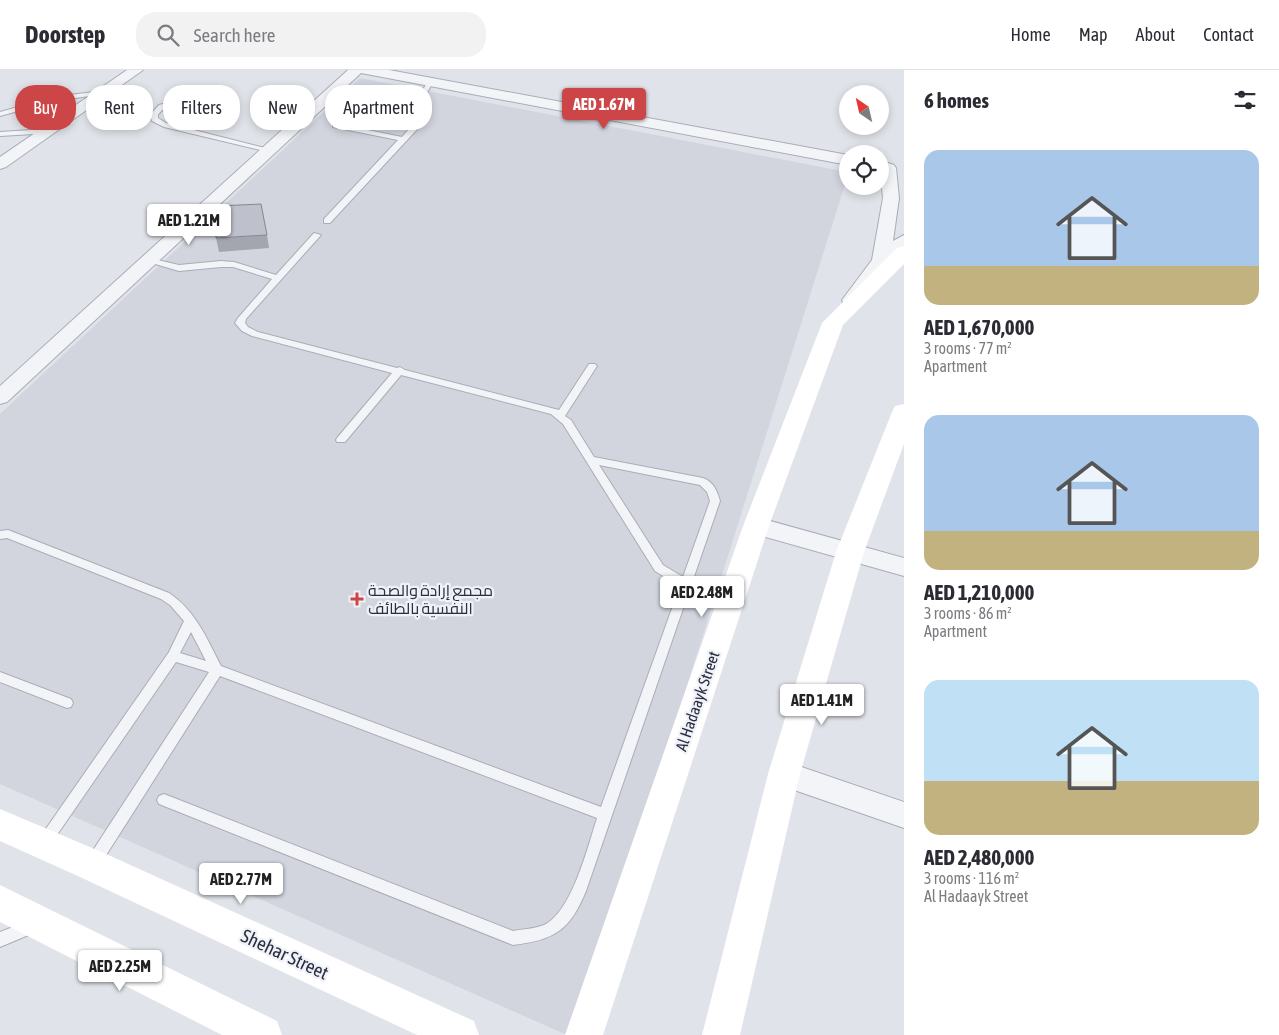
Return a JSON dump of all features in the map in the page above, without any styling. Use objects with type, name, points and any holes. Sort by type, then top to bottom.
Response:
[{"type":"street","points":[[114,85],[136,70]]},
{"type":"street","points":[[0,397],[356,70]]},
{"type":"street","points":[[366,70],[839,158]]},
{"type":"street","points":[[0,164],[86,104]]},
{"type":"street","points":[[891,166],[893,256]]},
{"type":"street","points":[[893,256],[904,240]]},
{"type":"street","name":"Al Hadaayk Street","points":[[584,1035],[756,526],[833,322],[893,256]]},
{"type":"street","points":[[721,1035],[784,774],[850,552],[904,412]]},
{"type":"street","points":[[756,526],[904,568]]},
{"type":"street","points":[[784,774],[904,815]]},
{"type":"street","name":"Shehar Street","points":[[0,825],[92,865],[460,1035]]},
{"type":"street","points":[[0,903],[263,1035]]},
{"type":"lane","points":[[327,221],[419,122],[422,115],[420,100],[430,82]]},
{"type":"lane","points":[[0,114],[53,100],[86,95]]},
{"type":"lane","points":[[163,105],[154,115],[155,119],[163,124]]},
{"type":"lane","points":[[185,130],[269,150]]},
{"type":"lane","points":[[360,130],[403,139]]},
{"type":"lane","points":[[0,134],[47,132]]},
{"type":"lane","points":[[317,235],[242,318],[240,323],[244,329],[255,334],[548,409],[567,422],[659,568],[686,584]]},
{"type":"lane","points":[[149,261],[180,268],[221,264],[234,265],[278,278]]},
{"type":"lane","points":[[560,416],[592,366]]},
{"type":"lane","points":[[341,440],[400,370]]},
{"type":"lane","points":[[164,800],[513,938],[535,936],[564,921],[579,891],[715,501],[712,490],[703,482],[592,460]]},
{"type":"lane","points":[[0,535],[8,534],[175,601],[183,610],[217,670]]},
{"type":"lane","points":[[43,844],[173,656],[190,622]]},
{"type":"lane","points":[[173,656],[217,670],[605,815]]},
{"type":"lane","points":[[92,865],[217,670]]},
{"type":"lane","points":[[0,677],[67,703]]},
{"type":"lane","points":[[0,940],[40,922]]},
{"type":"shaded area","name":"مجمع إرادة والصحة النفسية بالطائف","points":[[360,78],[396,85],[352,85]]},
{"type":"shaded area","name":"مجمع إرادة والصحة النفسية بالطائف","points":[[432,92],[839,170],[839,195],[842,195],[577,1035],[567,1035],[0,784],[0,414],[304,130],[315,130],[315,120],[325,111],[325,130],[432,130]]},
{"type":"building","points":[[261,204],[267,235],[216,238],[218,206]]},
{"type":"place","name":"مجمع إرادة والصحة النفسية بالطائف","points":[[357,599]]}]
